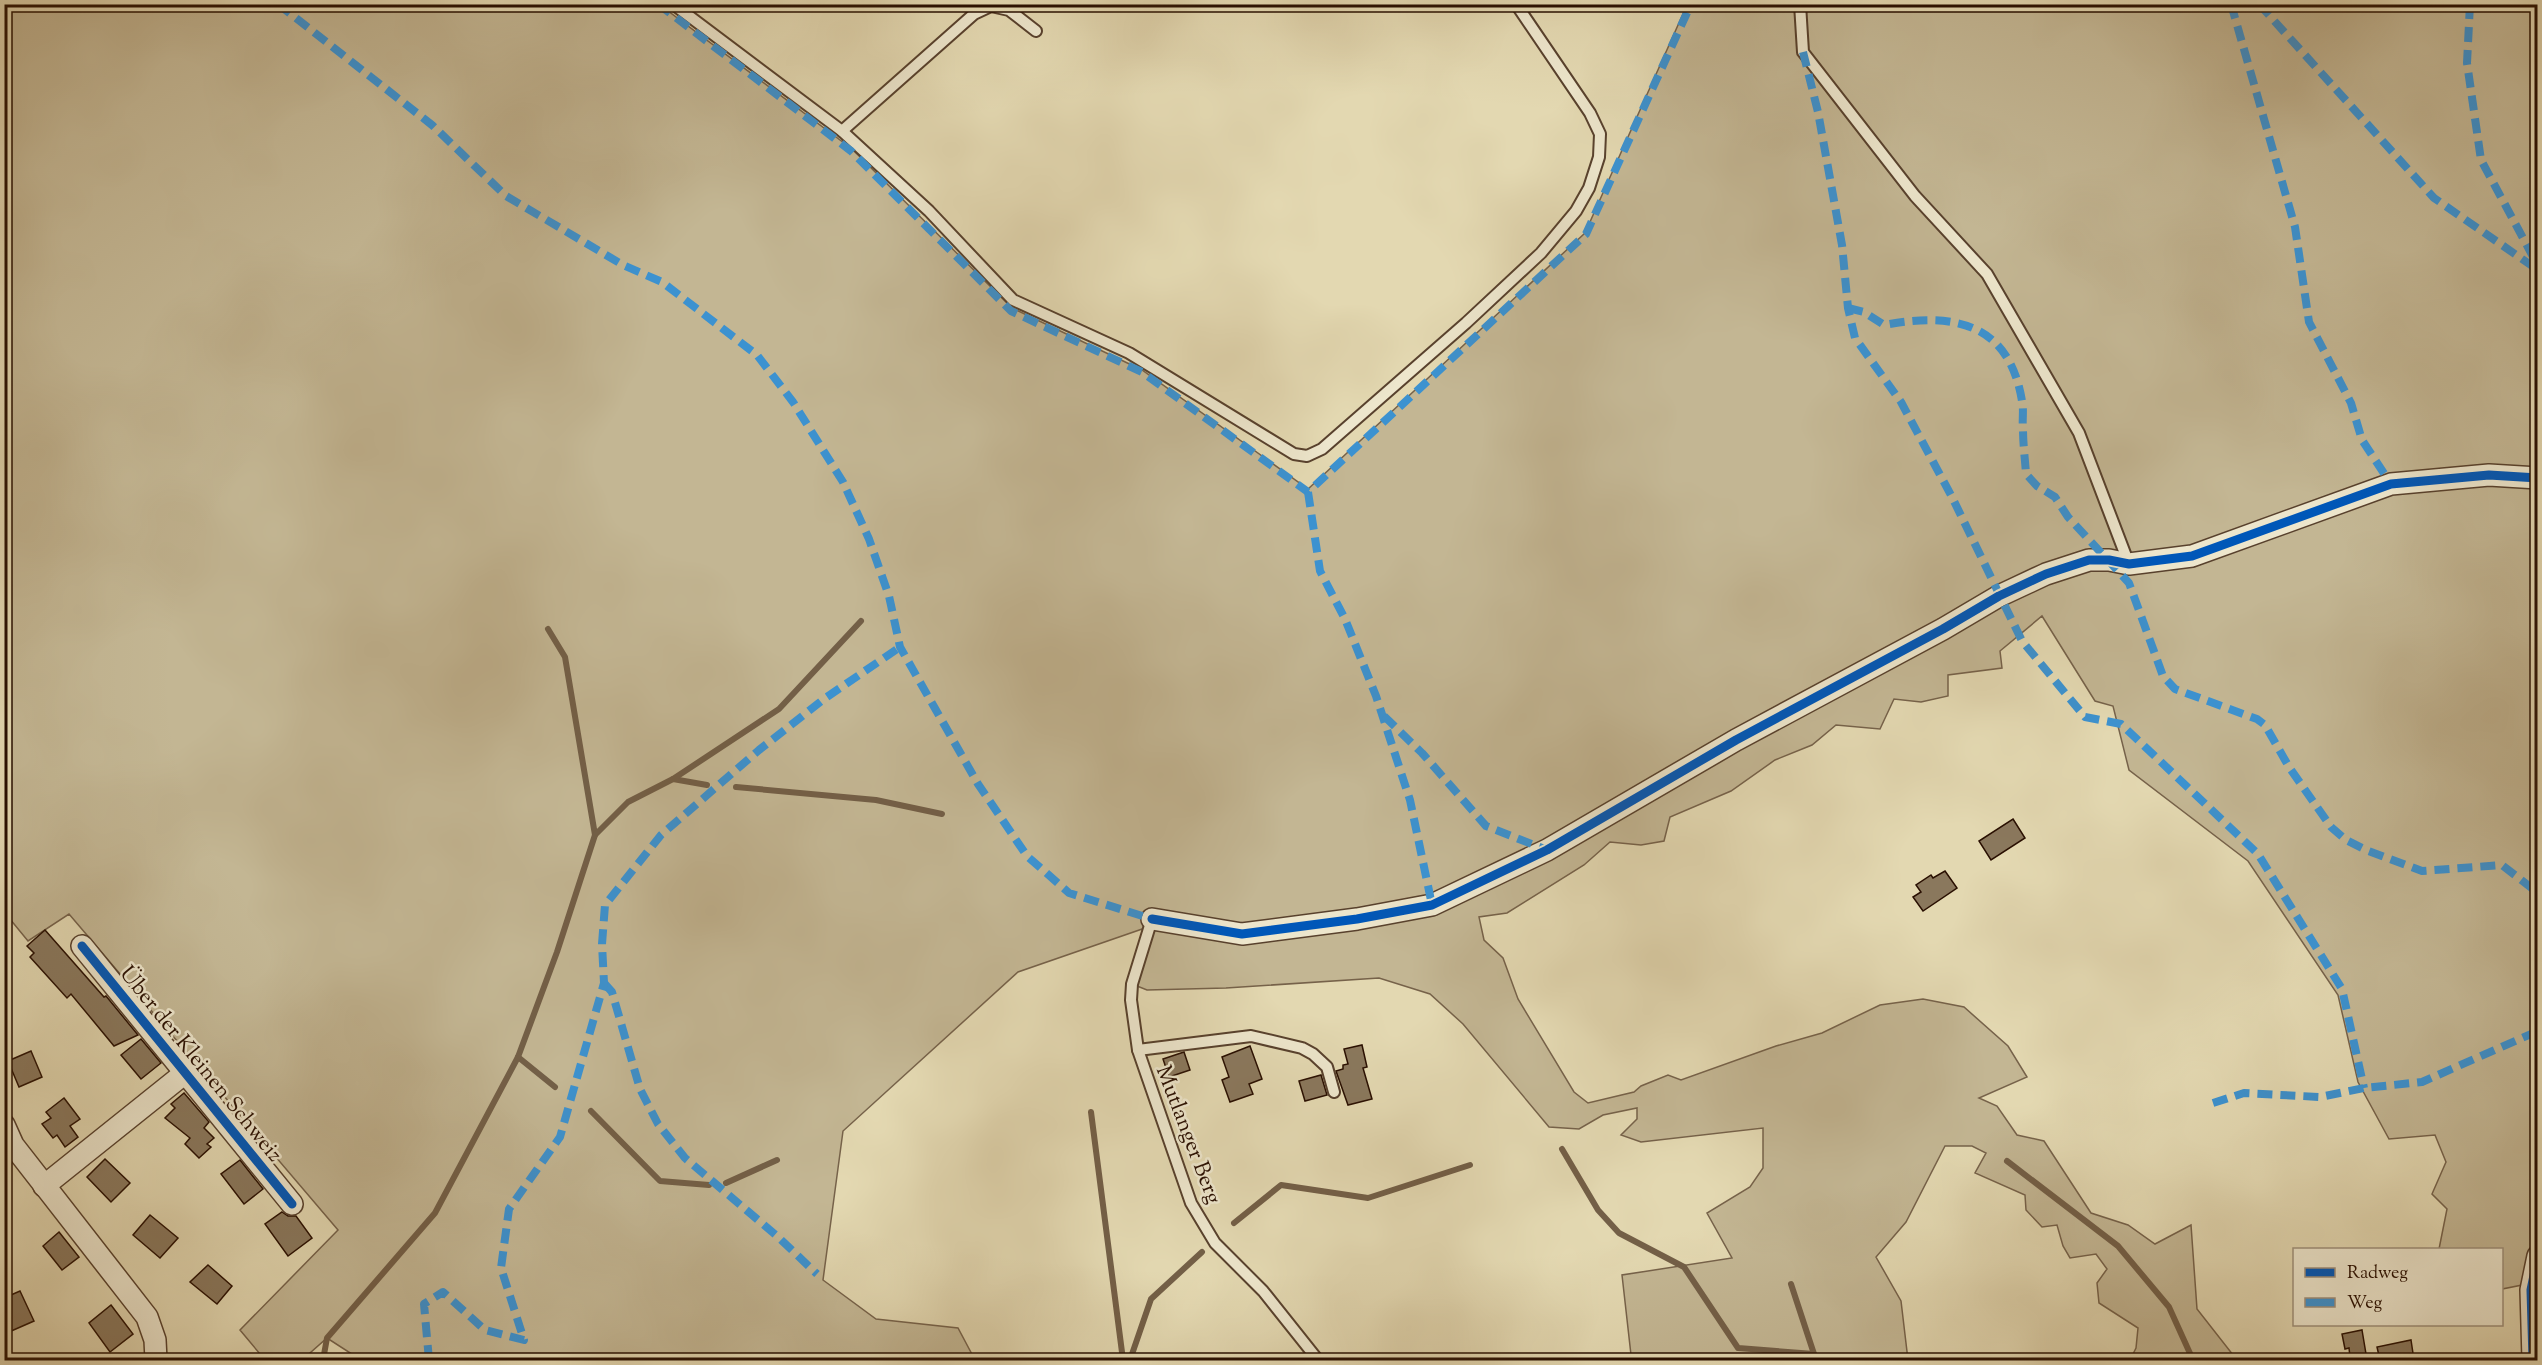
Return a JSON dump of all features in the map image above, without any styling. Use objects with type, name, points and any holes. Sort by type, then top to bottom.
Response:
[{"type":"street","points":[[1152,919],[1242,934],[1357,920],[1432,905],[1547,850],[1736,740],[2009,591],[2046,574],[2089,560],[2109,560],[2129,564],[2192,556],[2391,484],[2489,475],[2538,478]]},
{"type":"street","name":"Über der Kleinen Schweiz","points":[[82,946],[292,1204]]},
{"type":"street","name":"Über der Kleinen Schweiz","points":[[44,1186],[185,1072]]},
{"type":"street","points":[[4,1125],[13,1145],[132,1294],[147,1317],[155,1340],[156,1360]]},
{"type":"street","points":[[2533,1360],[2531,1290],[2538,1256]]},
{"type":"lane","points":[[673,4],[842,131],[929,212],[1013,300],[1129,353],[1219,407],[1276,445],[1294,454],[1307,456],[1322,449],[1466,323],[1541,253],[1576,211],[1589,188],[1599,157],[1600,134],[1590,113],[1516,4]]},
{"type":"lane","points":[[1800,4],[1803,52],[1915,196],[1987,274],[2079,433],[2129,564]]},
{"type":"lane","points":[[842,131],[974,14],[992,6],[1009,10],[1036,32]]},
{"type":"lane","name":"Mutlanger Berg","points":[[1152,919],[1132,984],[1131,1000],[1138,1050],[1191,1203],[1215,1243],[1263,1291],[1318,1360]]},
{"type":"lane","points":[[1138,1050],[1251,1036],[1302,1048],[1313,1054],[1327,1067],[1334,1092]]},
{"type":"shaded area","points":[[4,5],[660,5],[852,149],[1012,308],[1142,370],[1308,489],[1585,233],[1687,5],[2537,5],[2538,1256],[2532,1283],[2503,1289],[2503,1248],[2439,1248],[2447,1209],[2432,1194],[2446,1162],[2435,1135],[2389,1139],[2358,1082],[2338,995],[2248,861],[2129,770],[2113,706],[2095,701],[2042,616],[2000,651],[2002,668],[1948,675],[1948,696],[1921,702],[1894,699],[1880,729],[1836,725],[1812,745],[1775,760],[1731,791],[1670,817],[1664,841],[1641,845],[1610,842],[1584,865],[1507,913],[1479,917],[1484,940],[1503,958],[1518,999],[1574,1092],[1588,1103],[1634,1092],[1641,1086],[1668,1075],[1681,1080],[1776,1046],[1822,1033],[1880,1005],[1923,999],[1964,1007],[2008,1046],[2027,1077],[1979,1098],[1997,1106],[2017,1135],[2044,1141],[2091,1213],[2128,1225],[2155,1244],[2191,1225],[2197,1309],[2237,1360],[2130,1360],[2136,1348],[2138,1328],[2099,1303],[2097,1283],[2107,1269],[2096,1254],[2070,1258],[2063,1246],[2057,1225],[2042,1227],[2026,1210],[2025,1195],[1975,1173],[1986,1153],[1972,1146],[1945,1146],[1906,1222],[1876,1257],[1901,1301],[1908,1360],[1625,1360],[1631,1355],[1622,1275],[1732,1258],[1707,1213],[1750,1187],[1763,1168],[1763,1128],[1641,1142],[1621,1135],[1637,1119],[1637,1108],[1603,1115],[1579,1129],[1549,1127],[1463,1024],[1430,994],[1379,978],[1226,988],[1147,990],[1132,984],[1148,927],[1018,972],[843,1131],[823,1280],[876,1319],[958,1328],[975,1360],[361,1360],[327,1338],[302,1360],[265,1360],[240,1330],[338,1230],[69,914],[28,941],[5,913]]},
{"type":"building","points":[[2013,819],[2025,838],[1991,860],[1979,841]]},
{"type":"building","points":[[1945,871],[1957,888],[1923,911],[1913,897],[1921,892],[1916,885],[1931,875],[1933,878]]},
{"type":"building","points":[[45,930],[104,997],[106,996],[138,1035],[114,1046],[71,994],[67,998],[30,957],[34,953],[27,946]]},
{"type":"building","points":[[141,1039],[161,1063],[141,1079],[121,1055]]},
{"type":"building","points":[[1362,1045],[1367,1067],[1363,1068],[1372,1099],[1348,1105],[1336,1071],[1348,1064],[1344,1049]]},
{"type":"building","points":[[1250,1046],[1262,1079],[1249,1084],[1253,1094],[1230,1102],[1222,1080],[1229,1077],[1222,1057]]},
{"type":"building","points":[[31,1051],[42,1077],[19,1087],[8,1061]]},
{"type":"building","points":[[1184,1052],[1190,1070],[1169,1077],[1163,1059]]},
{"type":"building","points":[[1321,1075],[1327,1095],[1305,1101],[1299,1081]]},
{"type":"building","points":[[184,1093],[209,1122],[204,1128],[214,1138],[207,1144],[211,1147],[199,1158],[185,1144],[190,1138],[165,1118],[175,1108],[171,1104]]},
{"type":"building","points":[[64,1098],[80,1119],[70,1126],[78,1137],[65,1147],[57,1135],[53,1138],[42,1124],[51,1118],[46,1112]]},
{"type":"building","points":[[105,1159],[130,1183],[111,1202],[87,1177]]},
{"type":"building","points":[[240,1160],[263,1189],[244,1204],[221,1174]]},
{"type":"building","points":[[282,1212],[288,1216],[296,1216],[312,1238],[288,1256],[265,1224]]},
{"type":"building","points":[[150,1215],[178,1238],[160,1258],[133,1235]]},
{"type":"building","points":[[59,1232],[79,1257],[62,1270],[43,1246]]},
{"type":"building","points":[[208,1265],[232,1286],[217,1304],[190,1282]]},
{"type":"building","points":[[20,1291],[34,1321],[9,1332],[4,1322],[4,1298]]},
{"type":"building","points":[[111,1305],[133,1334],[110,1352],[89,1323]]},
{"type":"building","points":[[2362,1330],[2366,1354],[2350,1357],[2349,1348],[2345,1349],[2342,1334]]},
{"type":"building","points":[[2411,1340],[2414,1360],[2380,1360],[2377,1347]]},
{"type":"waterway","points":[[323,1360],[327,1338],[435,1213],[518,1057],[557,952],[595,835],[628,802],[673,779],[779,709],[861,621]]},
{"type":"waterway","points":[[548,629],[565,657],[595,835]]},
{"type":"waterway","points":[[673,779],[707,785]]},
{"type":"waterway","points":[[736,787],[876,800],[942,814]]},
{"type":"waterway","points":[[518,1057],[555,1087]]},
{"type":"waterway","points":[[591,1111],[660,1181],[709,1185]]},
{"type":"waterway","points":[[1091,1112],[1123,1360]]},
{"type":"waterway","points":[[1562,1149],[1598,1210],[1619,1233],[1684,1267],[1738,1348],[1814,1354],[1815,1360]]},
{"type":"waterway","points":[[726,1183],[777,1160]]},
{"type":"waterway","points":[[2007,1161],[2118,1246],[2169,1307],[2193,1360]]},
{"type":"waterway","points":[[1234,1223],[1281,1185],[1368,1198],[1470,1165]]},
{"type":"waterway","points":[[1130,1360],[1151,1299],[1202,1252]]},
{"type":"waterway","points":[[1791,1284],[1814,1354]]},
{"type":"marked path","points":[[278,4],[432,125],[506,196],[623,265],[662,282],[757,355],[793,402],[843,482],[869,539],[889,596],[900,647],[978,784],[1027,856],[1069,893],[1152,919]]},
{"type":"marked path","points":[[658,4],[851,151],[1011,311],[1142,372],[1308,492],[1586,234],[1691,4]]},
{"type":"marked path","points":[[2231,4],[2295,227],[2309,322],[2351,403],[2362,440],[2391,484]]},
{"type":"marked path","points":[[2259,4],[2434,198],[2538,270]]},
{"type":"marked path","points":[[2470,4],[2467,63],[2481,160],[2538,266]]},
{"type":"marked path","points":[[1803,52],[1818,112],[1842,245],[1848,308],[1855,338],[1901,402],[1952,497],[2022,641],[2085,717],[2121,724],[2258,854],[2342,989],[2364,1088]]},
{"type":"marked path","points":[[1848,308],[1864,312],[1884,325],[1933,320],[1974,328],[1991,339],[2005,354],[2015,375],[2023,404],[2026,474],[2037,486],[2055,497],[2068,517],[2129,583],[2163,676],[2175,689],[2257,719],[2265,725],[2289,767],[2331,827],[2346,840],[2422,871],[2502,865],[2538,893]]},
{"type":"marked path","points":[[1308,492],[1320,571],[1345,619],[1376,696],[1410,800],[1432,905]]},
{"type":"marked path","points":[[429,1360],[424,1304],[443,1292],[485,1330],[524,1340],[501,1268],[509,1209],[560,1137],[604,983],[602,944],[605,905],[661,835],[759,750],[824,699],[900,647]]},
{"type":"marked path","points":[[1384,716],[1422,753],[1486,826],[1547,850]]},
{"type":"marked path","points":[[604,983],[612,992],[640,1089],[658,1124],[685,1158],[777,1236],[817,1274]]},
{"type":"marked path","points":[[2213,1103],[2244,1093],[2320,1097],[2364,1088],[2422,1082],[2538,1031]]},
{"type":"cycle path","points":[[1152,919],[1242,934],[1357,919],[1432,905],[1547,850],[1736,740],[1943,629],[1999,596],[2046,574],[2089,560],[2109,560],[2129,564],[2192,556],[2391,484],[2489,475],[2538,478]]},
{"type":"cycle path","points":[[82,946],[292,1204]]},
{"type":"cycle path","points":[[2533,1360],[2531,1290],[2538,1256]]}]
